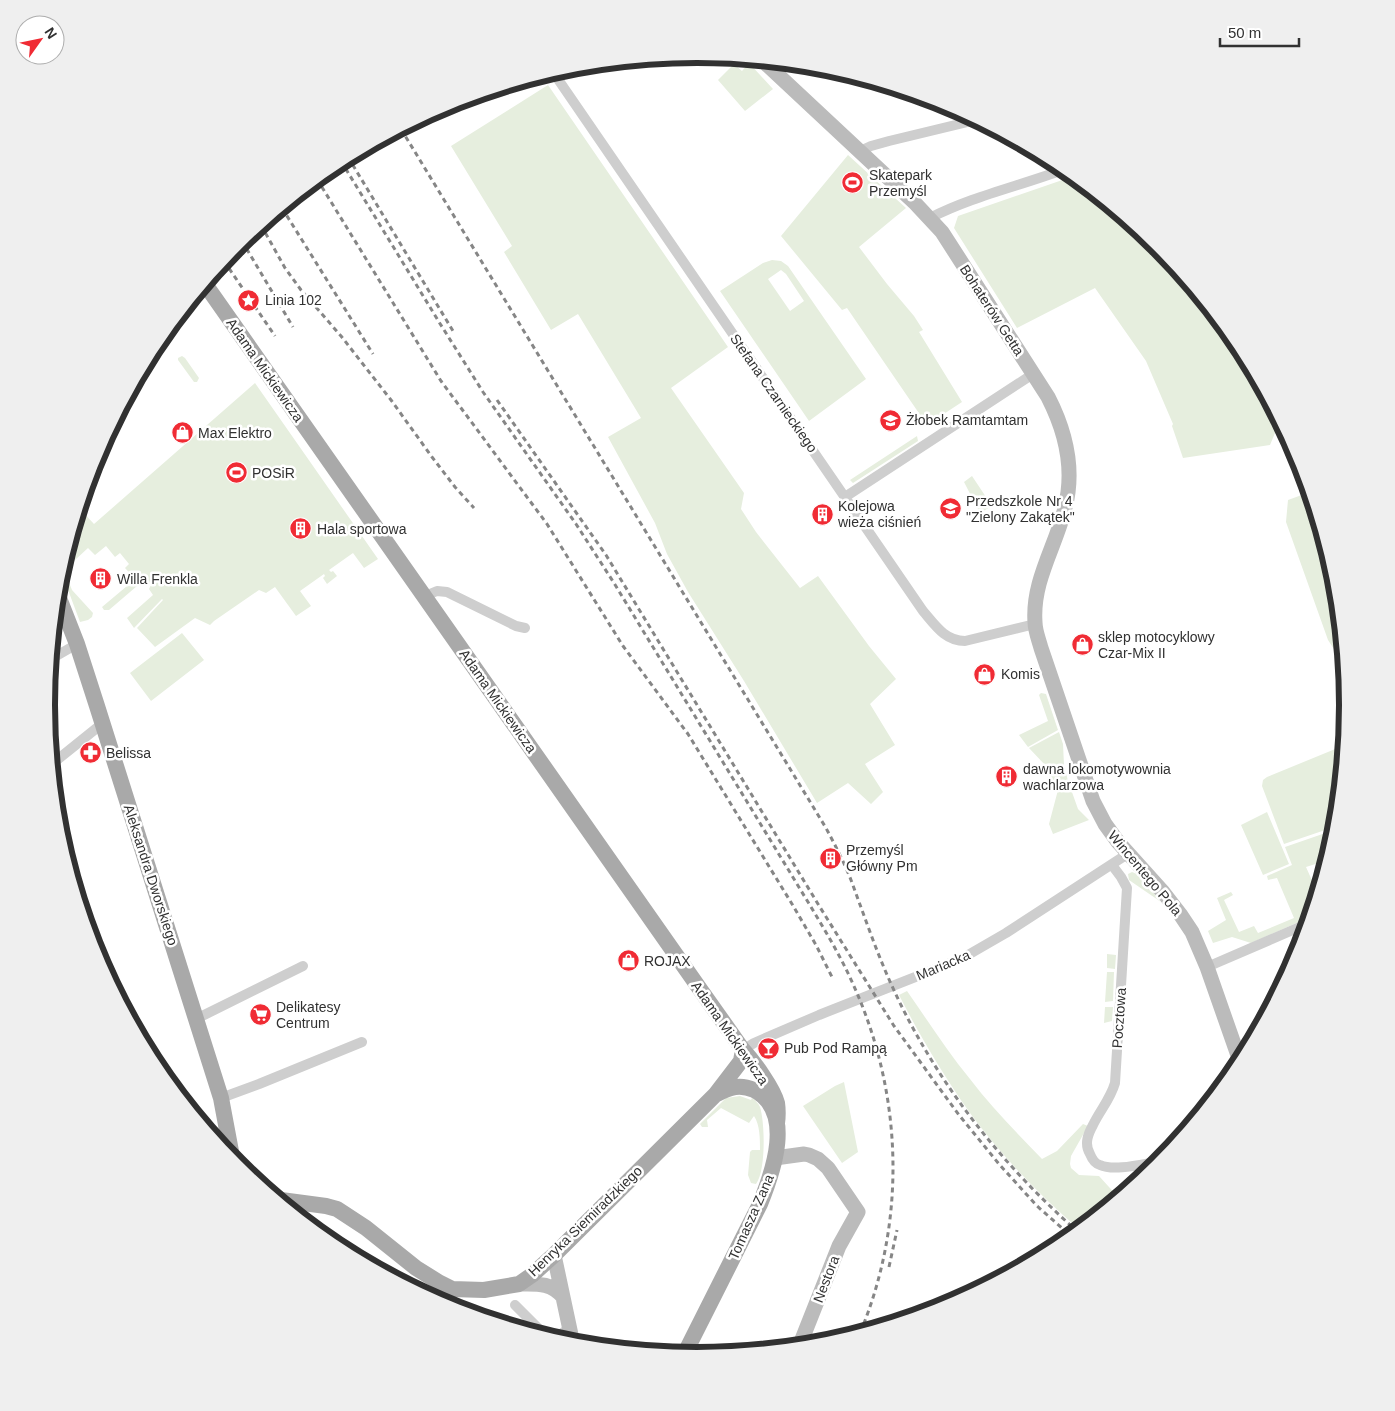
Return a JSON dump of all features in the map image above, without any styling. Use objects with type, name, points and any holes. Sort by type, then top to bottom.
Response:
[{"type":"main road","name":"Bohaterów Getta","points":[[769,67],[860,151],[930,218],[942,232],[1048,397],[1058,416],[1070,460],[1070,477],[1066,508],[1036,595],[1035,624]]},
{"type":"main road","name":"Adama Mickiewicza","points":[[208,289],[743,1050],[751,1058],[776,1102],[778,1122]]},
{"type":"main road","name":"Aleksandra Dworskiego","points":[[62,607],[103,723],[221,1098],[231,1147]]},
{"type":"main road","name":"Wincentego Pola","points":[[1035,624],[1044,658],[1093,801],[1110,831],[1146,872],[1192,932],[1239,1050]]},
{"type":"main road","name":"Henryka Siemiradzkiego","points":[[289,1201],[337,1209],[366,1228],[416,1268],[452,1288],[484,1290],[519,1284],[554,1255],[715,1095],[738,1066],[743,1050]]},
{"type":"main road","points":[[715,1095],[735,1086],[751,1089],[760,1093],[768,1102],[778,1122]]},
{"type":"main road","name":"Tomasza Zana","points":[[688,1348],[760,1204],[777,1149],[778,1122]]},
{"type":"main road","name":"Nestora","points":[[775,1158],[804,1154],[818,1159],[828,1168],[858,1212],[839,1246],[802,1340]]},
{"type":"main road","points":[[297,1207],[310,1204]]},
{"type":"main road","points":[[554,1255],[572,1336]]},
{"type":"main road","points":[[519,1284],[546,1284],[559,1291],[563,1297]]},
{"type":"street","name":"Stefana Czarnieckiego","points":[[558,79],[923,611],[942,633],[957,641],[965,641],[1035,624]]},
{"type":"street","points":[[860,151],[889,141],[967,122]]},
{"type":"street","points":[[930,218],[997,191],[1055,171]]},
{"type":"street","points":[[846,497],[1033,374]]},
{"type":"street","points":[[425,596],[437,591],[446,592],[516,626],[525,628]]},
{"type":"street","points":[[57,656],[77,644]]},
{"type":"street","points":[[57,760],[103,723]]},
{"type":"street","name":"Mariacka","points":[[743,1050],[754,1043],[806,1020],[961,959],[1006,933],[1129,854]]},
{"type":"street","name":"Pocztowa","points":[[1112,865],[1127,888],[1115,1083],[1112,1094],[1093,1124],[1086,1140],[1092,1159],[1099,1165],[1110,1168],[1149,1163]]},
{"type":"street","points":[[1207,967],[1300,928]]},
{"type":"street","points":[[196,1019],[303,966]]},
{"type":"street","points":[[221,1098],[362,1042]]},
{"type":"street","points":[[515,1305],[538,1328]]},
{"type":"green space","points":[[734,64],[742,71],[747,65],[751,65],[773,89],[745,111],[718,80]]},
{"type":"green space","points":[[548,85],[728,347],[671,388],[744,493],[741,509],[756,532],[800,588],[818,576],[869,646],[896,679],[870,704],[895,745],[865,764],[883,792],[871,804],[848,783],[817,803],[688,592],[667,554],[655,523],[608,437],[641,418],[578,314],[551,330],[504,252],[512,246],[451,146]]},
{"type":"green space","points":[[848,155],[906,208],[859,247],[914,316],[923,330],[919,332],[962,402],[927,425],[847,308],[842,310],[781,236]]},
{"type":"green space","points":[[1065,179],[1089,196],[1152,251],[1207,314],[1254,384],[1274,421],[1277,428],[1270,445],[1183,458],[1172,426],[1173,424],[1146,361],[1095,288],[1017,328],[954,228],[958,216]]},
{"type":"green space","points":[[772,260],[781,261],[788,266],[866,379],[809,421],[720,291],[763,263]],"holes":[[[781,270],[786,274],[804,301],[790,311],[768,279]]]},
{"type":"green space","points":[[182,356],[199,378],[197,382],[194,382],[178,360]]},
{"type":"green space","name":"POSiR","points":[[255,383],[378,559],[364,568],[353,553],[329,570],[333,571],[337,576],[327,584],[323,578],[324,574],[300,591],[311,606],[296,616],[275,587],[266,593],[259,590],[210,625],[195,618],[155,647],[137,628],[163,600],[134,628],[127,618],[153,595],[149,589],[151,585],[141,574],[135,579],[125,568],[129,564],[120,553],[115,557],[106,546],[95,555],[88,548],[71,564],[85,514],[94,524]]},
{"type":"green space","points":[[917,436],[918,441],[853,483],[850,480]]},
{"type":"green space","points":[[972,476],[992,506],[980,513],[964,482]]},
{"type":"green space","points":[[1304,494],[1306,499],[1328,580],[1338,656],[1328,640],[1286,522],[1288,500]]},
{"type":"green space","points":[[67,579],[72,590],[93,613],[92,617],[88,620],[80,622],[66,585]]},
{"type":"green space","points":[[133,581],[137,586],[109,610],[104,610],[102,607]]},
{"type":"green space","points":[[182,633],[204,660],[151,701],[130,673]]},
{"type":"green space","points":[[1041,693],[1046,694],[1058,730],[1028,747],[1019,735],[1048,721],[1039,695]]},
{"type":"green space","points":[[1059,732],[1063,744],[1064,765],[1068,781],[1078,809],[1089,820],[1053,834],[1049,824],[1058,790],[1046,766],[1029,748]]},
{"type":"green space","points":[[1339,747],[1328,829],[1284,844],[1262,786],[1263,780]]},
{"type":"green space","points":[[1267,812],[1289,864],[1263,875],[1241,825]]},
{"type":"green space","points":[[1328,832],[1320,862],[1306,867],[1314,885],[1303,920],[1251,943],[1232,937],[1213,943],[1208,931],[1226,920],[1217,898],[1231,892],[1233,895],[1224,900],[1239,932],[1254,926],[1258,933],[1294,918],[1277,878],[1268,880],[1267,876],[1292,865],[1285,847]]},
{"type":"green space","points":[[1132,872],[1144,881],[1161,902],[1129,880],[1128,874]]},
{"type":"green space","points":[[1107,954],[1116,955],[1115,969],[1107,968]]},
{"type":"green space","points":[[1107,972],[1114,972],[1113,1001],[1105,1002]]},
{"type":"green space","points":[[907,991],[945,1047],[978,1090],[1042,1159],[1057,1151],[1083,1124],[1088,1126],[1071,1156],[1071,1168],[1079,1175],[1099,1176],[1115,1194],[1075,1225],[1050,1203],[995,1144],[970,1113],[932,1055],[899,995]]},
{"type":"green space","points":[[1105,1007],[1113,1007],[1112,1021],[1104,1023]]},
{"type":"green space","points":[[844,1082],[858,1152],[842,1163],[803,1106]]},
{"type":"green space","points":[[740,1096],[755,1100],[762,1114],[764,1135],[763,1158],[762,1169],[756,1184],[751,1183],[748,1175],[750,1152],[752,1150],[760,1150],[759,1128],[754,1116],[749,1123],[721,1108],[707,1120],[708,1127],[702,1127],[700,1124],[726,1098]]},
{"type":"railway","points":[[404,134],[826,828],[848,873],[892,986],[928,1055],[972,1119],[996,1149],[1049,1206],[1072,1227]]},
{"type":"railway","points":[[352,164],[453,331]]},
{"type":"railway","points":[[345,168],[483,392],[576,524],[614,583],[817,916],[853,984],[870,1026],[882,1069],[890,1113],[893,1158],[892,1202],[886,1247],[875,1290],[862,1326]]},
{"type":"railway","points":[[321,185],[441,381],[547,524],[623,646],[688,734],[792,904],[832,977]]},
{"type":"railway","points":[[285,213],[373,354]]},
{"type":"railway","points":[[264,231],[285,268],[301,290],[341,336],[455,487],[474,508]]},
{"type":"railway","points":[[246,248],[293,327]]},
{"type":"railway","points":[[228,267],[275,336]]},
{"type":"railway","points":[[497,400],[606,555],[894,1026],[959,1115],[999,1164],[1037,1206],[1066,1232]]},
{"type":"railway","points":[[889,1267],[897,1230]]},
{"type":"place","name":"Skatepark Przemyśl","points":[[853,183]]},
{"type":"place","name":"Linia 102","points":[[249,300]]},
{"type":"place","name":"Żłobek Ramtamtam","points":[[890,420]]},
{"type":"place","name":"Max Elektro","points":[[182,433]]},
{"type":"place","name":"POSiR","points":[[236,473]]},
{"type":"place","name":"Przedszkole Nr 4 \"Zielony Zakątek\"","points":[[950,509]]},
{"type":"place","name":"Kolejowa wieża ciśnień","points":[[822,514]]},
{"type":"place","name":"Hala sportowa","points":[[301,529]]},
{"type":"place","name":"Willa Frenkla","points":[[101,579]]},
{"type":"place","name":"sklep motocyklowy Czar-Mix II","points":[[1082,645]]},
{"type":"place","name":"Komis","points":[[985,674]]},
{"type":"place","name":"Belissa","points":[[90,753]]},
{"type":"place","name":"dawna lokomotywownia wachlarzowa","points":[[1007,777]]},
{"type":"place","name":"Przemyśl Główny Pm","points":[[830,858]]},
{"type":"place","name":"ROJAX","points":[[628,961]]},
{"type":"place","name":"Delikatesy Centrum","points":[[260,1015]]},
{"type":"place","name":"Pub Pod Rampą","points":[[768,1048]]}]
